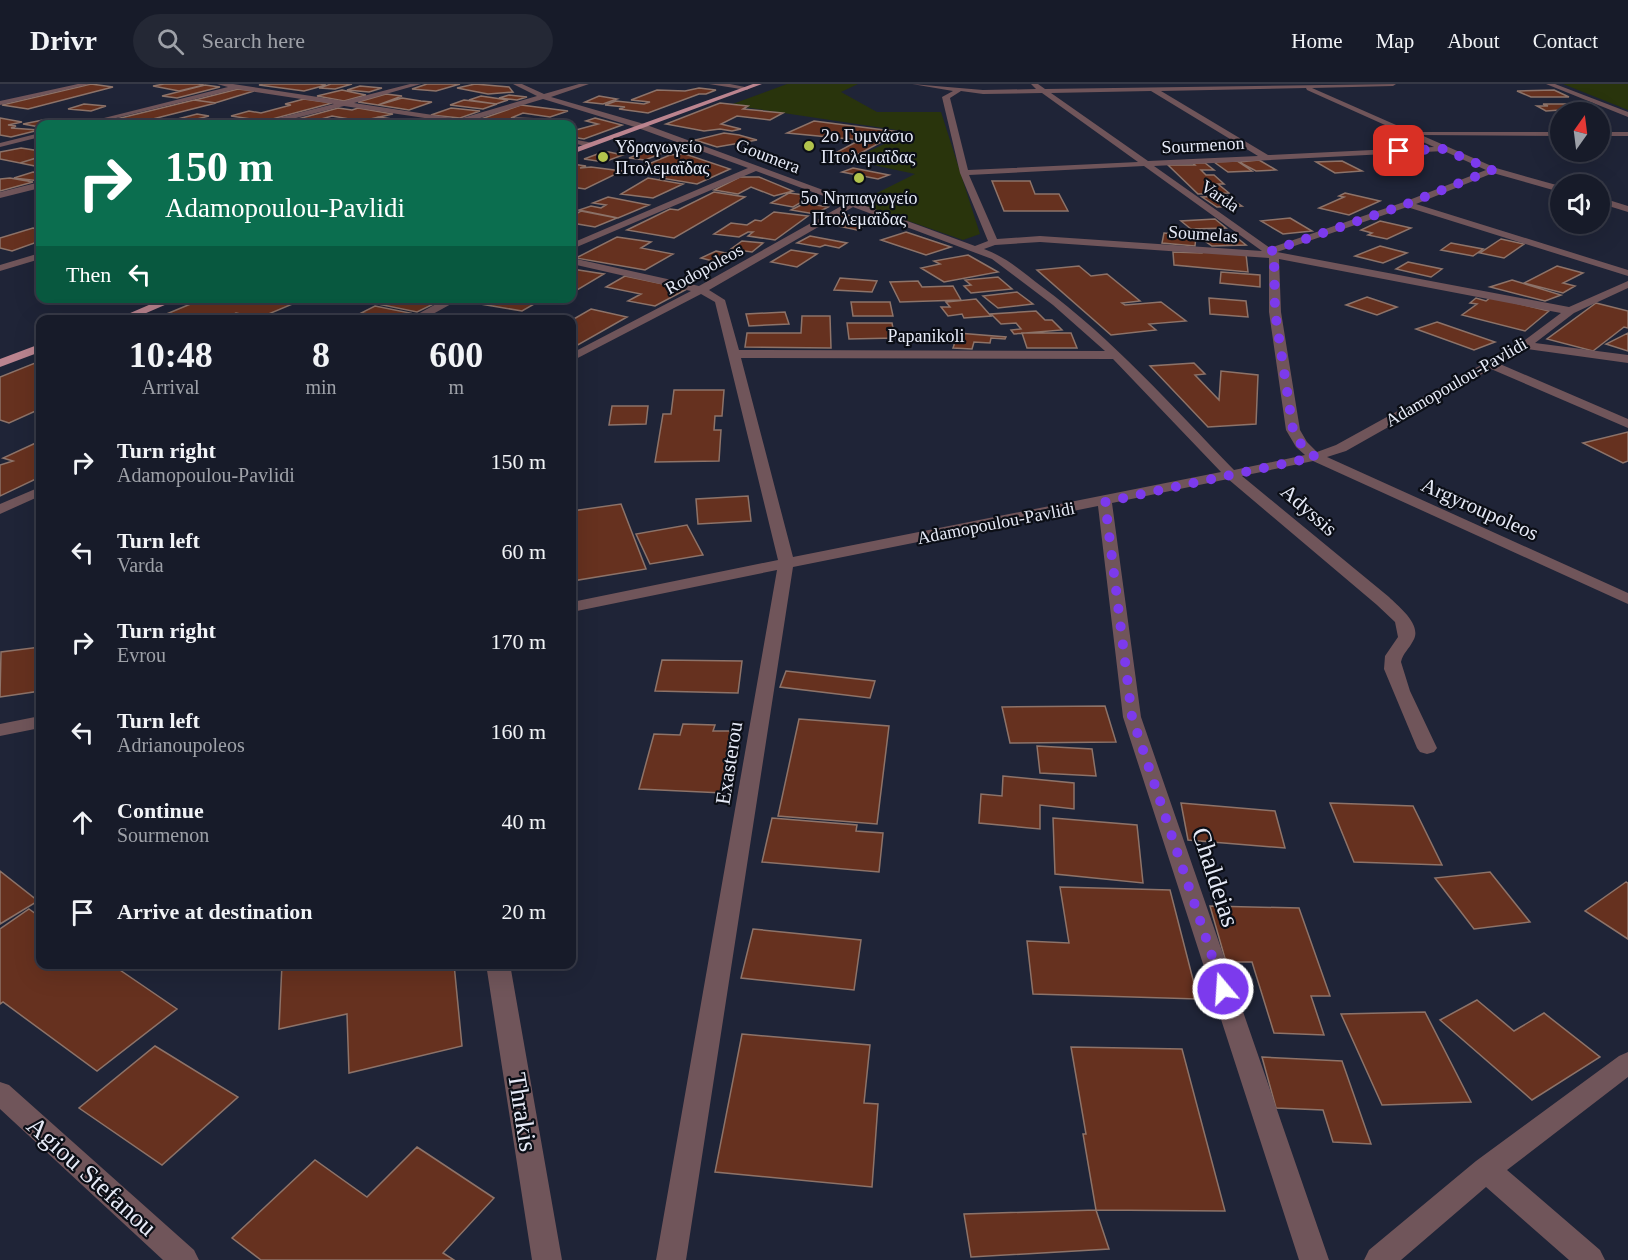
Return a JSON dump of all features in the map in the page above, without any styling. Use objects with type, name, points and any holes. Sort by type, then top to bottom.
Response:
[{"type":"main road","points":[[576,150],[759,84]]},
{"type":"main road","points":[[132,315],[163,303]]},
{"type":"main road","points":[[0,363],[36,350]]},
{"type":"street","points":[[0,103],[87,84]]},
{"type":"street","points":[[220,84],[447,120]]},
{"type":"street","points":[[100,120],[249,84]]},
{"type":"street","points":[[280,120],[418,84]]},
{"type":"street","name":"Goumera","points":[[516,84],[544,97],[641,126],[754,170],[975,249],[996,257],[1005,264]]},
{"type":"street","points":[[466,120],[586,84]]},
{"type":"street","points":[[712,84],[747,88]]},
{"type":"street","points":[[915,84],[958,91],[1393,84]]},
{"type":"street","name":"Varda","points":[[1034,84],[1273,253]]},
{"type":"street","points":[[1549,84],[1628,115]]},
{"type":"street","points":[[1301,85],[1492,170],[1550,186]]},
{"type":"street","points":[[1153,89],[1267,158]]},
{"type":"street","points":[[958,91],[946,97],[964,172],[993,242]]},
{"type":"street","points":[[1407,133],[1550,134]]},
{"type":"street","points":[[1610,134],[1628,134]]},
{"type":"street","points":[[3,143],[36,136]]},
{"type":"street","points":[[576,142],[590,145]]},
{"type":"street","points":[[3,143],[30,147]]},
{"type":"street","name":"Sourmenon","points":[[964,172],[1443,149]]},
{"type":"street","points":[[576,244],[754,170]]},
{"type":"street","points":[[1315,457],[1301,444],[1293,430],[1275,312],[1273,253],[1492,170]]},
{"type":"street","points":[[0,195],[36,185]]},
{"type":"street","points":[[1610,203],[1628,209]]},
{"type":"street","points":[[1407,204],[1628,273]]},
{"type":"street","name":"Rodopoleos","points":[[576,356],[701,290],[850,205]]},
{"type":"street","name":"Soumelas","points":[[975,249],[993,242],[1040,238],[1273,253],[1570,311]]},
{"type":"street","points":[[0,268],[36,257]]},
{"type":"street","points":[[576,262],[701,290]]},
{"type":"street","name":"Adyssis","points":[[1005,264],[1057,303],[1116,355],[1231,475],[1383,601],[1403,622],[1408,633],[1406,640],[1397,649],[1392,662],[1428,748]]},
{"type":"street","name":"Adamopoulou-Pavlidi","points":[[576,606],[786,562],[1105,502],[1315,457],[1341,448],[1525,345],[1570,311],[1628,284]]},
{"type":"street","name":"Exasterou","points":[[671,1260],[786,562],[720,300],[701,290]]},
{"type":"street","points":[[422,315],[447,303]]},
{"type":"street","points":[[1525,345],[1628,359]]},
{"type":"street","name":"Papanikoli","points":[[735,354],[1116,355]]},
{"type":"street","points":[[1490,364],[1628,424]]},
{"type":"street","name":"Argyroupoleos","points":[[1315,457],[1628,598]]},
{"type":"street","points":[[0,510],[36,493]]},
{"type":"street","name":"Chaldeias","points":[[1105,502],[1132,717],[1314,1260]]},
{"type":"street","points":[[0,730],[36,723]]},
{"type":"street","name":"Thrakis","points":[[499,969],[547,1260]]},
{"type":"street","points":[[1379,1260],[1486,1170],[1628,1063]]},
{"type":"street","name":"Agiou Stefanou","points":[[0,1093],[184,1260]]},
{"type":"street","points":[[1486,1170],[1590,1260]]},
{"type":"green space","points":[[787,84],[858,84],[841,92],[877,112],[941,112],[980,234],[963,240],[857,203],[915,174],[850,160],[910,132],[730,105]]},
{"type":"green space","points":[[1563,84],[1628,84],[1628,110]]},
{"type":"building","points":[[91,84],[113,87],[28,109],[2,105]]},
{"type":"building","points":[[331,84],[352,84],[335,89],[319,88]]},
{"type":"building","points":[[427,84],[460,84],[436,91],[412,89]]},
{"type":"building","points":[[475,84],[509,87],[513,92],[488,94],[457,88]]},
{"type":"building","points":[[204,85],[179,91],[153,86]]},
{"type":"building","points":[[205,85],[220,87],[177,98],[162,96]]},
{"type":"building","points":[[259,85],[326,85],[304,91]]},
{"type":"building","points":[[360,86],[382,88],[369,92],[347,90]]},
{"type":"building","points":[[699,88],[716,90],[648,113],[605,105],[616,101],[644,104],[650,102],[631,100],[657,90],[685,91]]},
{"type":"building","points":[[238,89],[254,91],[215,103],[195,100]]},
{"type":"building","points":[[342,90],[366,95],[344,101],[317,96]]},
{"type":"building","points":[[1554,90],[1569,97],[1531,97],[1517,91]]},
{"type":"building","points":[[386,94],[402,96],[378,105],[358,102]]},
{"type":"building","points":[[509,95],[527,97],[517,100],[499,98]]},
{"type":"building","points":[[481,96],[508,100],[496,104],[469,100]]},
{"type":"building","points":[[599,96],[617,99],[603,104],[585,102]]},
{"type":"building","points":[[402,98],[432,102],[409,110],[378,105]]},
{"type":"building","points":[[304,99],[332,103],[269,120],[231,116],[249,111],[261,113],[291,105],[285,104]]},
{"type":"building","points":[[194,100],[216,103],[149,120],[112,120]]},
{"type":"building","points":[[464,100],[497,104],[483,109],[450,105]]},
{"type":"building","points":[[720,103],[748,106],[743,109],[783,113],[770,120],[737,116],[721,124],[741,129],[732,131],[720,129],[704,131],[666,124]]},
{"type":"building","points":[[84,104],[106,106],[91,111],[68,109]]},
{"type":"building","points":[[1543,104],[1550,104],[1550,111],[1537,106],[1548,106]]},
{"type":"building","points":[[521,105],[568,111],[550,117],[523,113],[511,118],[542,119],[539,120],[478,120]]},
{"type":"building","points":[[338,108],[352,110],[358,108],[393,114],[366,120],[332,116],[318,120],[298,119]]},
{"type":"building","points":[[451,108],[480,111],[460,118],[431,115]]},
{"type":"building","points":[[197,114],[209,116],[193,120],[174,120]]},
{"type":"building","points":[[378,117],[400,120],[370,120]]},
{"type":"building","points":[[0,118],[22,122],[8,125],[16,126],[11,128],[36,130],[11,137],[0,135]]},
{"type":"building","points":[[595,118],[622,125],[584,139],[576,138],[576,130],[598,124],[586,121]]},
{"type":"building","points":[[36,121],[36,126],[23,124]]},
{"type":"building","points":[[814,121],[900,132],[857,155],[837,152],[860,140],[787,133]]},
{"type":"building","points":[[724,133],[757,140],[717,147],[695,140]]},
{"type":"building","points":[[660,146],[675,148],[645,160],[629,158]]},
{"type":"building","points":[[21,148],[36,150],[36,158],[20,163],[0,159],[0,152]]},
{"type":"building","name":"Υδραγωγείο Πτολεμαΐδας","points":[[603,152],[623,155],[604,162],[584,159]]},
{"type":"building","points":[[685,154],[730,169],[697,184],[661,178],[674,172],[648,168],[654,166],[646,165],[670,155]]},
{"type":"building","points":[[36,158],[36,166],[20,163]]},
{"type":"building","points":[[1259,160],[1276,170],[1256,171],[1239,162]]},
{"type":"building","points":[[1237,161],[1252,171],[1228,172],[1214,162]]},
{"type":"building","points":[[1342,161],[1362,171],[1335,173],[1316,162]]},
{"type":"building","points":[[1193,163],[1205,163],[1214,170],[1201,170],[1206,175],[1214,175],[1224,184],[1218,184],[1229,193],[1198,194],[1168,165],[1195,165]]},
{"type":"building","points":[[576,165],[586,166],[580,168],[622,171],[585,189],[576,188]]},
{"type":"building","points":[[853,168],[889,175],[878,179],[842,172]]},
{"type":"building","points":[[33,172],[36,172],[36,181],[14,178]]},
{"type":"building","points":[[740,177],[759,177],[793,191],[774,196],[751,187],[738,194],[714,190]]},
{"type":"building","points":[[10,178],[33,182],[0,191],[0,179]]},
{"type":"building","points":[[648,178],[683,184],[653,198],[621,194]]},
{"type":"building","points":[[992,181],[1030,181],[1035,194],[1059,194],[1068,211],[1004,211]]},
{"type":"building","points":[[714,192],[745,197],[674,238],[627,230],[670,209],[678,210]]},
{"type":"building","points":[[789,193],[812,196],[793,207],[771,203]]},
{"type":"building","points":[[1345,193],[1380,201],[1349,215],[1319,208],[1344,197],[1339,196]]},
{"type":"building","points":[[1227,196],[1242,206],[1217,207],[1202,197]]},
{"type":"building","points":[[608,197],[649,205],[618,218],[579,210],[591,206],[601,208],[606,205],[593,203]]},
{"type":"building","points":[[805,203],[828,207],[815,214],[791,210]]},
{"type":"building","points":[[581,211],[617,218],[595,227],[576,224],[576,214]]},
{"type":"building","points":[[774,212],[808,216],[775,240],[748,236],[753,232],[739,237],[714,234],[731,223],[747,225],[755,220],[761,221]]},
{"type":"building","points":[[841,214],[874,220],[857,230],[824,223]]},
{"type":"building","points":[[1290,218],[1312,231],[1283,234],[1261,221]]},
{"type":"building","points":[[1215,219],[1226,228],[1191,229],[1181,221]]},
{"type":"building","points":[[1380,221],[1411,228],[1387,239],[1368,235],[1372,233],[1361,230]]},
{"type":"building","points":[[36,229],[36,242],[12,251],[0,248],[0,238]]},
{"type":"building","points":[[906,232],[951,247],[926,255],[881,240]]},
{"type":"building","points":[[1164,233],[1196,236],[1195,246],[1162,243]]},
{"type":"building","points":[[810,236],[847,243],[839,248],[797,243]]},
{"type":"building","points":[[617,237],[651,242],[641,248],[673,254],[645,270],[576,258]]},
{"type":"building","points":[[1236,237],[1246,245],[1212,246],[1202,239]]},
{"type":"building","points":[[1501,239],[1524,244],[1504,258],[1480,253]]},
{"type":"building","points":[[742,241],[763,243],[752,252],[731,249]]},
{"type":"building","points":[[1451,243],[1483,249],[1473,256],[1441,250]]},
{"type":"building","points":[[1380,246],[1407,253],[1383,263],[1355,256]]},
{"type":"building","points":[[791,250],[817,254],[797,267],[771,262]]},
{"type":"building","points":[[716,251],[741,256],[725,264],[701,258]]},
{"type":"building","points":[[1202,251],[1246,254],[1248,272],[1174,265],[1173,252],[1202,253]]},
{"type":"building","points":[[968,255],[998,272],[944,282],[921,268],[940,264],[934,261]]},
{"type":"building","points":[[1408,262],[1442,269],[1431,277],[1396,269]]},
{"type":"building","points":[[1079,266],[1091,276],[1107,274],[1140,301],[1122,303],[1125,305],[1161,302],[1186,321],[1149,324],[1156,330],[1111,335],[1037,270]]},
{"type":"building","points":[[1557,266],[1583,273],[1563,283],[1575,286],[1563,293],[1524,283]]},
{"type":"building","points":[[576,270],[604,274],[576,291]]},
{"type":"building","points":[[1221,272],[1260,275],[1260,287],[1220,283]]},
{"type":"building","points":[[625,276],[687,289],[655,306],[628,301],[641,294],[606,287]]},
{"type":"building","points":[[998,277],[1012,289],[971,293],[964,286],[971,285],[965,280]]},
{"type":"building","points":[[840,278],[877,281],[872,292],[834,290]]},
{"type":"building","points":[[1512,280],[1561,295],[1545,301],[1490,287]]},
{"type":"building","points":[[918,281],[922,287],[953,286],[961,300],[900,302],[890,282]]},
{"type":"building","points":[[1017,292],[1033,304],[998,308],[983,296]]},
{"type":"building","points":[[1367,297],[1397,307],[1377,315],[1346,305]]},
{"type":"building","points":[[1491,297],[1549,311],[1525,331],[1462,315],[1477,304],[1470,303],[1476,298],[1486,301]]},
{"type":"building","points":[[1209,298],[1246,301],[1248,317],[1210,314]]},
{"type":"building","points":[[976,299],[991,316],[964,318],[962,314],[948,316],[941,307],[950,307],[946,302]]},
{"type":"building","points":[[851,302],[890,302],[893,316],[853,316]]},
{"type":"building","points":[[193,303],[295,303],[266,315],[236,313],[232,315],[164,315]]},
{"type":"building","points":[[373,303],[436,303],[417,312]]},
{"type":"building","points":[[475,303],[536,303],[522,311]]},
{"type":"building","points":[[1596,303],[1628,311],[1628,328],[1624,327],[1593,351],[1547,339]]},
{"type":"building","points":[[375,306],[410,313],[406,315],[366,315],[368,314],[361,313]]},
{"type":"building","points":[[591,309],[627,317],[576,346],[576,318]]},
{"type":"building","points":[[1036,311],[1045,320],[1052,320],[1062,330],[1014,334],[1011,330],[1021,329],[1016,323],[1001,324],[991,314]]},
{"type":"building","points":[[785,312],[789,324],[749,326],[746,314]]},
{"type":"building","points":[[802,316],[830,316],[831,348],[745,347],[747,333],[801,333]]},
{"type":"building","points":[[1437,322],[1495,342],[1474,350],[1416,329]]},
{"type":"building","points":[[847,323],[892,323],[895,338],[849,339]]},
{"type":"building","points":[[958,333],[1006,337],[1005,339],[991,338],[990,343],[974,342],[972,349],[953,348]]},
{"type":"building","points":[[1022,333],[1071,333],[1077,348],[1027,348]]},
{"type":"building","points":[[1628,333],[1628,351],[1606,344]]},
{"type":"building","points":[[36,363],[36,411],[9,423],[0,420],[0,377]]},
{"type":"building","points":[[1194,363],[1205,374],[1195,375],[1219,400],[1221,371],[1258,375],[1256,424],[1208,427],[1150,366]]},
{"type":"building","points":[[674,390],[724,390],[722,416],[715,416],[714,430],[721,430],[719,461],[655,462],[663,414],[671,414]]},
{"type":"building","points":[[612,406],[648,406],[646,424],[609,425]]},
{"type":"building","points":[[1628,432],[1628,461],[1623,463],[1583,443]]},
{"type":"building","points":[[36,443],[36,479],[0,496],[0,465],[13,461],[3,458]]},
{"type":"building","points":[[748,496],[751,521],[698,524],[696,499]]},
{"type":"building","points":[[621,504],[646,569],[576,580],[576,510]]},
{"type":"building","points":[[687,525],[703,555],[650,564],[636,534]]},
{"type":"building","points":[[36,648],[36,692],[0,697],[1,652]]},
{"type":"building","points":[[662,660],[742,661],[738,693],[655,691]]},
{"type":"building","points":[[786,671],[875,681],[870,698],[780,687]]},
{"type":"building","points":[[1105,706],[1116,742],[1010,743],[1002,707]]},
{"type":"building","points":[[799,719],[889,726],[877,824],[778,816]]},
{"type":"building","points":[[683,724],[715,725],[713,731],[734,731],[723,793],[639,789],[654,734],[680,735]]},
{"type":"building","points":[[1037,746],[1092,749],[1096,776],[1040,773]]},
{"type":"building","points":[[1003,776],[1074,783],[1074,809],[1040,805],[1040,829],[979,823],[981,794],[1002,796]]},
{"type":"building","points":[[1181,803],[1275,811],[1285,848],[1188,840]]},
{"type":"building","points":[[1330,803],[1413,806],[1442,865],[1354,862]]},
{"type":"building","points":[[772,818],[857,825],[856,831],[883,833],[879,872],[762,862]]},
{"type":"building","points":[[1053,818],[1137,825],[1143,883],[1055,874]]},
{"type":"building","points":[[0,871],[36,899],[36,902],[0,924]]},
{"type":"building","points":[[1490,872],[1530,922],[1474,929],[1435,878]]},
{"type":"building","points":[[1626,882],[1628,883],[1628,939],[1585,911]]},
{"type":"building","points":[[1060,887],[1170,890],[1198,999],[1033,994],[1027,941],[1069,943]]},
{"type":"building","points":[[1210,906],[1299,908],[1330,996],[1311,996],[1324,1035],[1274,1033],[1252,962],[1226,962]]},
{"type":"building","points":[[29,909],[36,914],[36,969],[118,969],[177,1009],[97,1071],[3,1002],[0,1004],[0,929]]},
{"type":"building","points":[[753,929],[861,940],[854,990],[741,978]]},
{"type":"building","points":[[282,969],[454,969],[462,1046],[349,1073],[347,1014],[279,1029]]},
{"type":"building","points":[[1477,1000],[1514,1031],[1544,1013],[1600,1057],[1532,1100],[1440,1020]]},
{"type":"building","points":[[1425,1012],[1471,1102],[1382,1105],[1341,1014]]},
{"type":"building","points":[[742,1034],[870,1045],[864,1103],[878,1104],[872,1187],[715,1172]]},
{"type":"building","points":[[155,1046],[238,1097],[162,1165],[79,1108]]},
{"type":"building","points":[[1071,1047],[1182,1049],[1225,1211],[1096,1210]]},
{"type":"building","points":[[1262,1057],[1342,1061],[1371,1144],[1333,1142],[1323,1110],[1276,1108]]},
{"type":"building","points":[[417,1147],[494,1198],[443,1253],[454,1260],[261,1260],[232,1238],[315,1160],[367,1197]]},
{"type":"building","points":[[1096,1210],[1109,1249],[971,1257],[964,1214]]},
{"type":"place","name":"2ο Γυμνάσιο Πτολεμαΐδας","points":[[809,146]]},
{"type":"place","name":"Υδραγωγείο Πτολεμαΐδας","points":[[603,157]]},
{"type":"place","name":"5ο Νηπιαγωγείο Πτολεμαΐδας","points":[[859,178]]},
{"type":"route","points":[[1223,989],[1132,717],[1105,502],[1315,457],[1301,444],[1293,430],[1275,312],[1274,255],[1271,251],[1407,204],[1492,170],[1443,149],[1399,151]]}]
